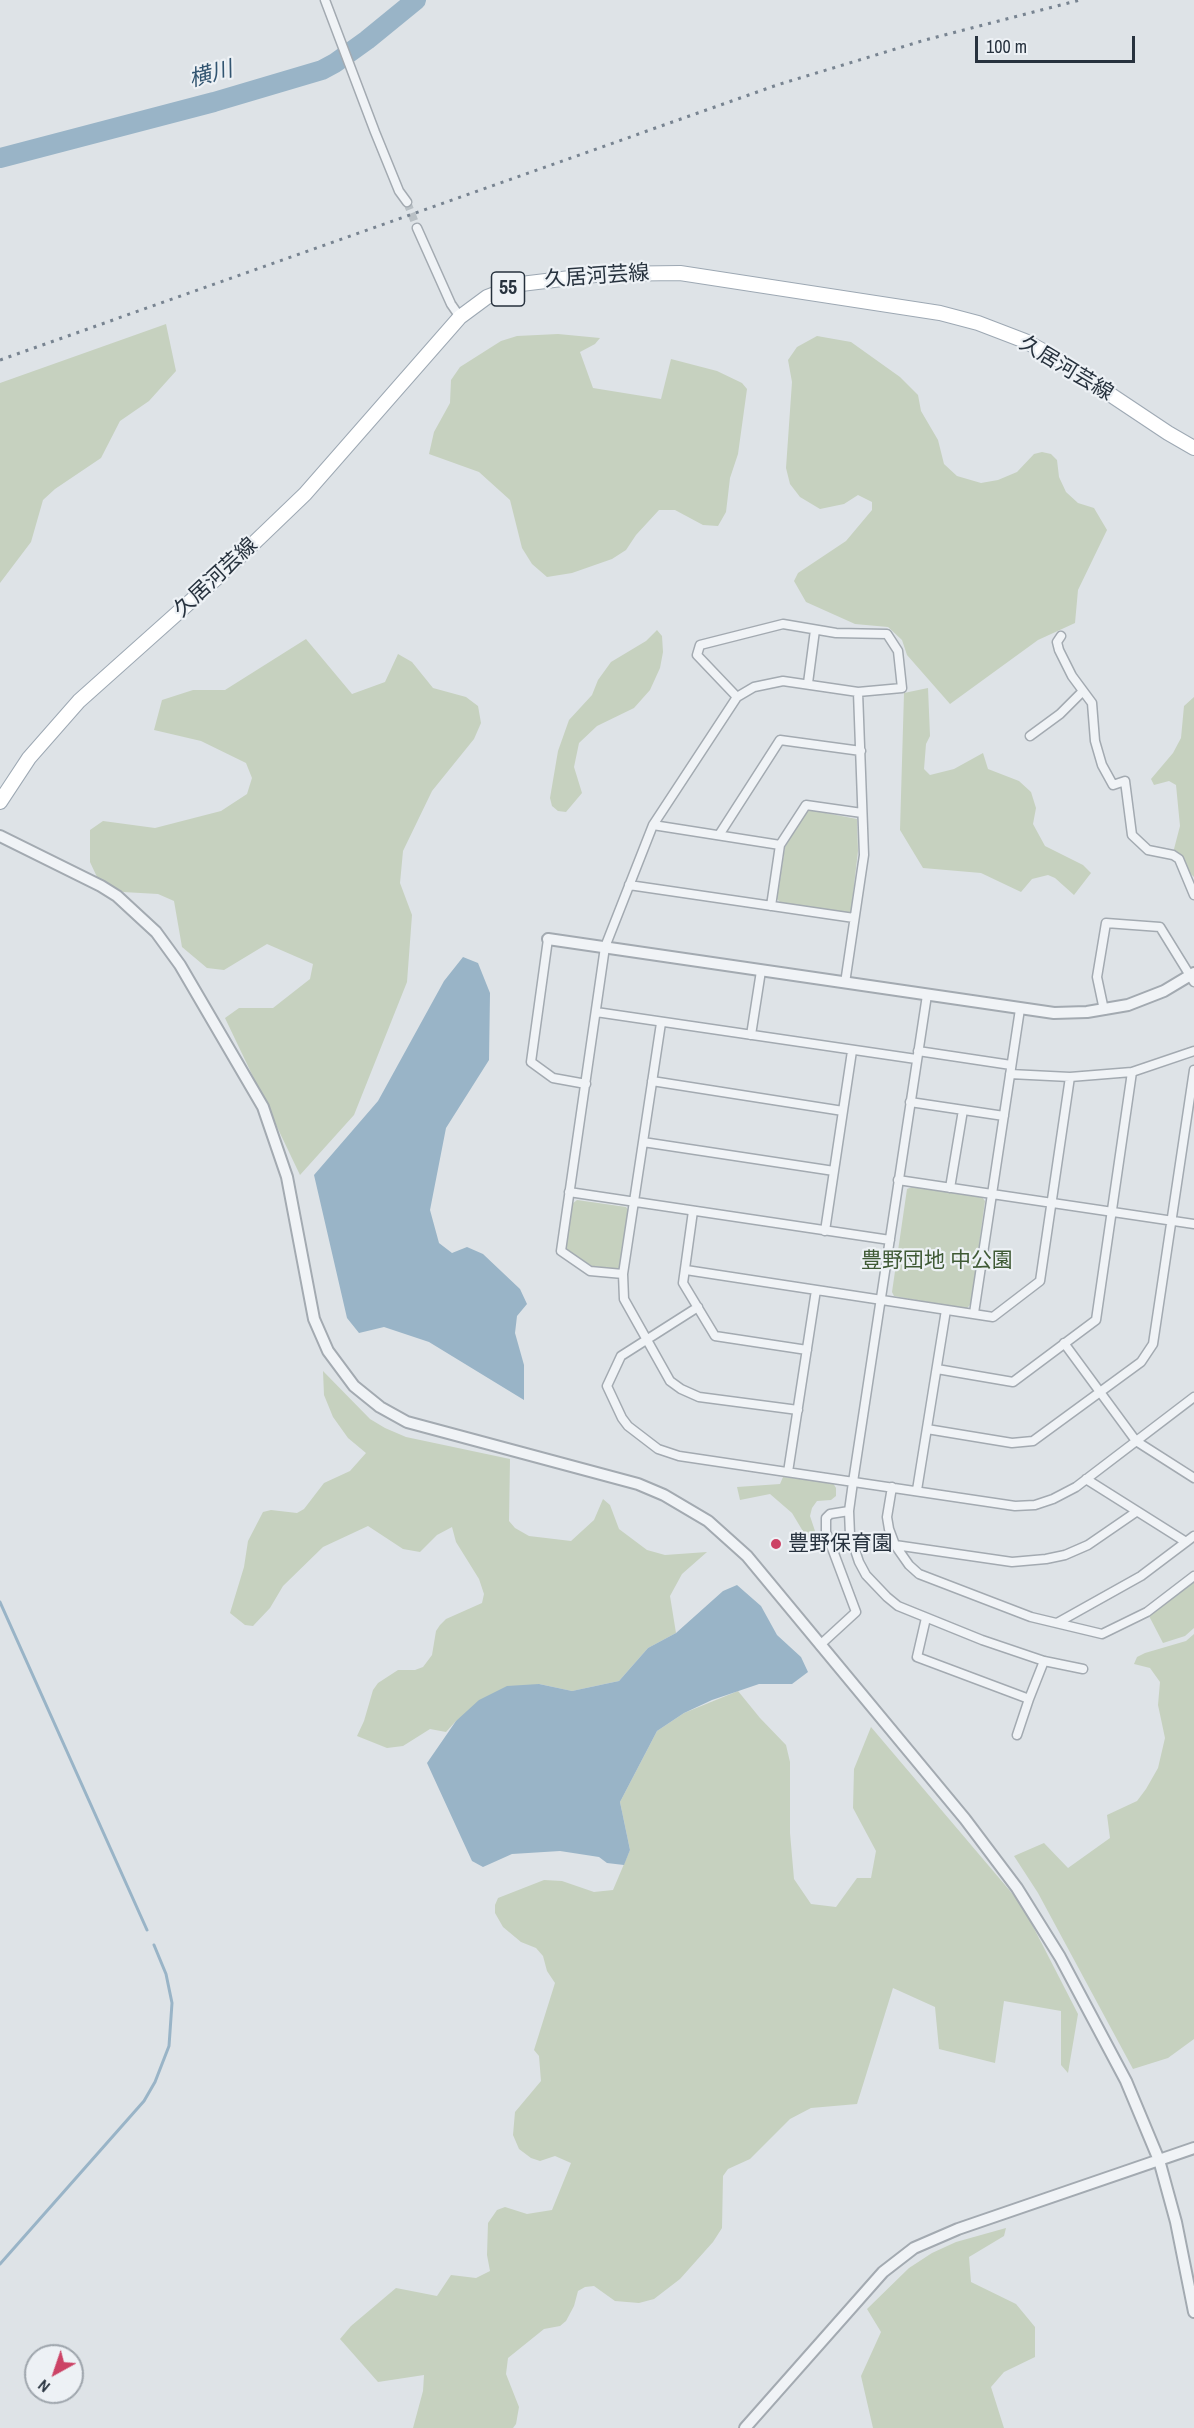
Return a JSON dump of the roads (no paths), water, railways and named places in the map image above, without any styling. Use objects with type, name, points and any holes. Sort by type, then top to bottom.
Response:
[{"type":"main road","name":"久居河芸線","points":[[0,802],[29,758],[72,708],[230,567],[305,494],[460,316],[487,297],[521,284],[603,274],[680,273],[940,313],[978,323],[1025,341],[1054,357],[1152,423],[1194,448]]},
{"type":"street","points":[[325,0],[375,132],[399,191],[407,202]]},
{"type":"street","points":[[417,228],[451,304],[460,316]]},
{"type":"street","points":[[623,1274],[590,1271],[561,1251],[605,947],[653,825],[737,697],[754,687],[783,681],[858,692],[902,688],[898,651],[887,634],[836,633],[783,624],[700,645],[697,655],[737,697]]},
{"type":"street","points":[[808,683],[814,630]]},
{"type":"street","points":[[1061,636],[1057,642],[1059,650],[1072,676],[1092,703],[1094,734],[1102,765],[1113,785],[1125,781],[1132,835],[1148,850],[1173,855],[1179,859],[1194,895]]},
{"type":"street","points":[[1030,736],[1060,714],[1083,691]]},
{"type":"street","points":[[845,983],[864,855],[858,692]]},
{"type":"street","points":[[719,835],[780,740],[861,751]]},
{"type":"street","points":[[771,906],[780,845],[806,805],[862,813]]},
{"type":"street","points":[[653,825],[780,845]]},
{"type":"street","points":[[0,836],[117,896],[156,932],[175,957],[263,1107],[286,1177],[314,1319],[328,1351],[354,1386],[380,1407],[407,1422],[638,1484],[695,1512],[730,1538],[747,1556],[965,1819],[1026,1901],[1079,1989],[1126,2081],[1159,2160],[1176,2222],[1194,2312]]},
{"type":"street","points":[[629,885],[854,918]]},
{"type":"street","points":[[586,1084],[553,1078],[531,1062],[549,939],[1054,1013],[1104,1010],[1144,1000],[1193,977],[1160,927],[1106,923],[1097,977],[1104,1010]]},
{"type":"street","points":[[751,1035],[761,971]]},
{"type":"street","points":[[927,995],[853,1482],[849,1511],[850,1535],[866,1575],[898,1606],[1044,1661],[1083,1669]]},
{"type":"street","points":[[974,1313],[1020,1009]]},
{"type":"street","points":[[596,1012],[852,1051],[917,1055],[1070,1077],[1132,1072],[1194,1051]]},
{"type":"street","points":[[662,1023],[623,1274],[624,1299],[670,1381],[690,1394],[798,1410]]},
{"type":"street","points":[[825,1231],[852,1051]]},
{"type":"street","points":[[927,1429],[1023,1444],[1033,1441],[1141,1362],[1153,1344],[1191,1113],[1194,1070]]},
{"type":"street","points":[[937,1369],[1012,1382],[1096,1320],[1132,1072]]},
{"type":"street","points":[[686,1270],[993,1317],[1040,1281],[1070,1077]]},
{"type":"street","points":[[652,1081],[843,1111]]},
{"type":"street","points":[[910,1102],[1004,1116]]},
{"type":"street","points":[[950,1188],[963,1110]]},
{"type":"street","points":[[643,1142],[834,1171]]},
{"type":"street","points":[[898,1180],[1194,1224]]},
{"type":"street","points":[[569,1192],[890,1240]]},
{"type":"street","points":[[693,1210],[683,1283],[715,1336],[807,1350]]},
{"type":"street","points":[[788,1472],[816,1290]]},
{"type":"street","points":[[698,1307],[621,1356],[607,1386],[628,1426],[647,1441],[669,1453],[1015,1506],[1035,1505],[1053,1499],[1086,1479],[1193,1401]]},
{"type":"street","points":[[917,1491],[946,1310]]},
{"type":"street","points":[[1064,1343],[1136,1441],[1194,1478]]},
{"type":"street","points":[[1057,1623],[1141,1576],[1191,1541],[1136,1512],[1086,1479]]},
{"type":"street","points":[[892,1486],[887,1517],[895,1545],[909,1565],[919,1574],[1030,1617],[1102,1634],[1147,1612],[1194,1576]]},
{"type":"street","points":[[820,1644],[856,1612],[826,1532],[826,1518],[830,1514],[849,1511]]},
{"type":"street","points":[[895,1545],[1012,1562],[1046,1559],[1065,1555],[1088,1545],[1136,1512]]},
{"type":"street","points":[[926,1618],[917,1657],[1029,1700]]},
{"type":"street","points":[[1017,1735],[1044,1661]]},
{"type":"street","points":[[745,2428],[883,2272],[907,2253],[937,2237],[1194,2148]]},
{"type":"water","points":[[463,957],[478,963],[490,993],[489,1060],[446,1128],[430,1210],[439,1243],[452,1253],[467,1247],[483,1254],[520,1289],[527,1304],[517,1316],[515,1333],[524,1365],[524,1400],[429,1342],[384,1327],[359,1333],[347,1318],[314,1175],[378,1101],[444,981]]},
{"type":"water","points":[[737,1585],[761,1606],[777,1635],[801,1657],[808,1672],[792,1684],[759,1684],[712,1700],[684,1713],[657,1731],[620,1802],[630,1850],[624,1865],[607,1863],[599,1857],[560,1851],[512,1854],[483,1867],[472,1861],[427,1763],[456,1721],[479,1700],[507,1686],[539,1684],[572,1691],[619,1681],[648,1648],[676,1633],[723,1591]]},
{"type":"waterway","name":"横川","points":[[0,158],[214,102],[322,70],[367,40],[416,0]]},
{"type":"waterway","points":[[0,1602],[147,1930]]},
{"type":"waterway","points":[[0,2264],[144,2101],[155,2082],[169,2046],[172,2003],[166,1974],[154,1945]]},
{"type":"tunnel","points":[[407,202],[417,228]]},
{"type":"railway","points":[[0,360],[777,85],[925,40],[1080,0]]},
{"type":"place","name":"豊野保育園","points":[[776,1544]]},
{"type":"park label","name":"豊野団地 中公園","points":[[937,1261]]}]
